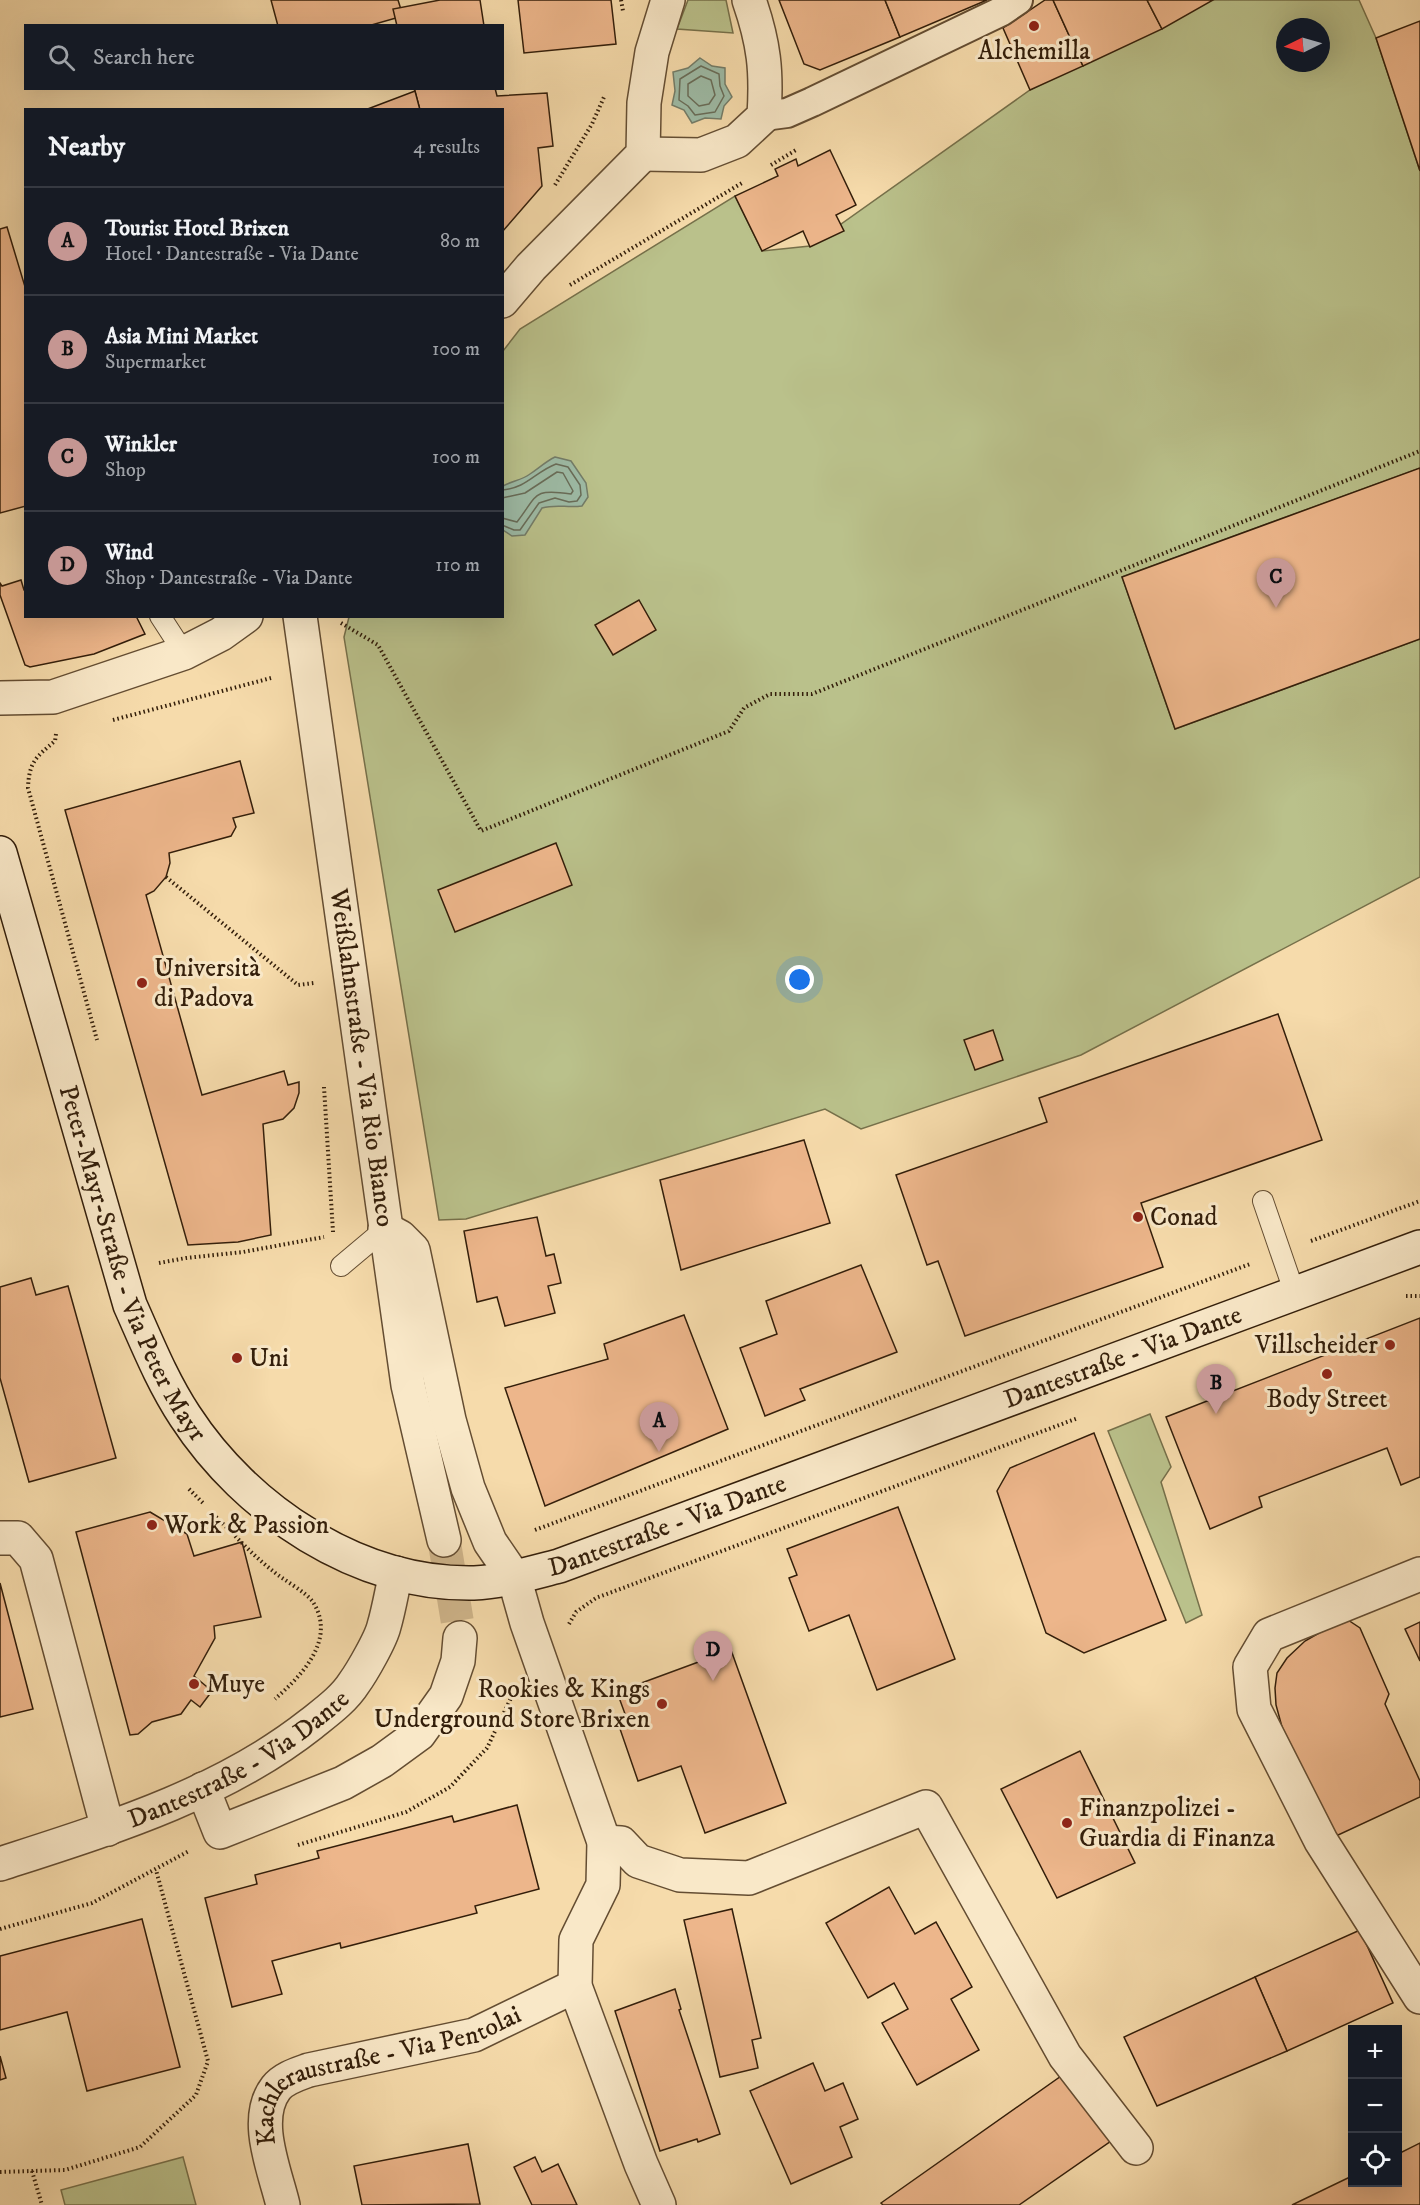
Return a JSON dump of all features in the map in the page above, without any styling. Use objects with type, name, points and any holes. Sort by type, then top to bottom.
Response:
[{"type":"street","points":[[504,299],[531,267],[643,154],[644,103],[652,52],[668,0]]},
{"type":"street","points":[[749,0],[759,27],[767,76],[765,116]]},
{"type":"street","points":[[643,154],[701,155],[737,141],[765,116],[787,113],[812,102],[1002,11],[1018,0]]},
{"type":"street","points":[[0,698],[53,697],[184,653],[221,634],[243,618]]},
{"type":"street","name":"Weißlahnstraße - Via Rio Bianco","points":[[300,618],[385,1229],[400,1237],[413,1250],[452,1431],[468,1488],[490,1542],[514,1577],[526,1623],[604,1842]]},
{"type":"street","name":"Peter-Mayr-Straße - Via Peter Mayr","points":[[0,853],[130,1305],[159,1371],[185,1416],[210,1450],[240,1482],[280,1516],[314,1538],[356,1560],[396,1573]]},
{"type":"street","points":[[385,1229],[408,1385],[444,1540]]},
{"type":"street","name":"Dantestraße - Via Dante","points":[[0,1864],[108,1829],[203,1790],[256,1762],[294,1738],[330,1709],[354,1684],[384,1628],[396,1573],[440,1581],[475,1583],[514,1577],[559,1566],[1420,1247]]},
{"type":"street","points":[[0,1538],[18,1538],[36,1559],[108,1829]]},
{"type":"street","points":[[1420,1574],[1269,1635],[1250,1667],[1254,1709],[1316,1830],[1420,1997]]},
{"type":"street","points":[[203,1790],[220,1832],[343,1783],[382,1761],[418,1734],[446,1696],[458,1661],[460,1638]]},
{"type":"street","points":[[659,2205],[641,2164],[575,1986],[576,1940],[603,1886],[604,1842],[621,1842],[638,1861],[680,1875],[749,1878],[926,1807],[1065,2056],[1136,2148]]},
{"type":"street","name":"Kachleraustraße - Via Pentolai","points":[[283,2205],[264,2133],[272,2097],[277,2088],[290,2077],[309,2070],[474,2035],[575,1986]]},
{"type":"lane","points":[[160,618],[184,653]]},
{"type":"lane","points":[[1263,1201],[1295,1294]]},
{"type":"lane","points":[[341,1266],[385,1229]]},
{"type":"path","points":[[621,0],[624,20]]},
{"type":"path","points":[[551,191],[592,123],[607,92]]},
{"type":"path","points":[[769,167],[807,144],[812,102]]},
{"type":"path","points":[[561,291],[749,178]]},
{"type":"path","points":[[334,621],[344,624],[378,645],[481,831],[729,731],[744,708],[770,694],[812,694],[1420,451]]},
{"type":"path","points":[[104,723],[276,677]]},
{"type":"path","points":[[57,729],[55,741],[41,753],[29,769],[28,788],[98,1044]]},
{"type":"path","points":[[166,877],[298,985],[318,982]]},
{"type":"path","points":[[490,1542],[523,1534],[1420,1201]]},
{"type":"path","points":[[159,1263],[243,1252],[334,1235]]},
{"type":"path","points":[[156,1251],[162,1273]]},
{"type":"path","points":[[1396,1299],[1408,1295],[1420,1296]]},
{"type":"path","points":[[567,1630],[576,1612],[596,1598],[1085,1415]]},
{"type":"path","points":[[0,1929],[92,1903],[156,1870],[208,2061],[196,2095],[140,2147],[65,2170],[0,2172]]},
{"type":"path","points":[[32,2171],[42,2205]]},
{"type":"green space","points":[[688,0],[726,0],[733,33],[677,29]]},
{"type":"green space","points":[[1207,0],[1359,0],[1376,38],[1420,171],[1420,468],[1122,577],[1175,729],[1420,639],[1420,877],[1081,1055],[861,1129],[825,1109],[466,1219],[439,1220],[344,637],[349,618],[504,618],[504,350],[520,329],[735,196],[762,251],[810,246],[1030,90]]},
{"type":"green space","points":[[1150,1414],[1171,1467],[1161,1482],[1202,1615],[1186,1623],[1108,1431]]},
{"type":"green space","points":[[183,2157],[196,2205],[65,2205],[61,2190]]},
{"type":"water","points":[[700,58],[712,66],[725,68],[725,84],[732,97],[724,106],[721,119],[705,118],[692,123],[684,110],[672,105],[675,91],[673,72],[688,68]]},
{"type":"water","points":[[555,457],[571,461],[586,483],[588,497],[582,506],[542,508],[525,535],[512,536],[504,531],[504,486],[527,476]]},
{"type":"building","points":[[271,0],[398,0],[403,16],[375,24],[277,24]]},
{"type":"building","points":[[440,0],[480,0],[484,24],[397,24],[393,9]]},
{"type":"building","points":[[518,0],[611,0],[616,44],[524,53]]},
{"type":"building","points":[[779,0],[885,0],[900,37],[820,70],[804,64]]},
{"type":"building","points":[[885,0],[987,0],[900,37]]},
{"type":"building","points":[[1045,0],[1053,0],[1083,66],[1030,90],[1003,28]]},
{"type":"building","points":[[1053,0],[1147,0],[1162,29],[1083,66]]},
{"type":"building","points":[[1147,0],[1213,0],[1162,29]]},
{"type":"building","points":[[1420,21],[1420,171],[1376,38]]},
{"type":"building","points":[[415,90],[496,90],[497,96],[547,93],[553,146],[538,148],[542,186],[504,230],[504,108],[419,108]]},
{"type":"building","points":[[415,91],[419,108],[370,108]]},
{"type":"building","points":[[830,150],[856,205],[836,215],[844,231],[810,247],[803,231],[762,251],[735,196],[778,176],[775,169],[796,159],[798,166]]},
{"type":"building","points":[[7,227],[24,283],[24,507],[0,513],[0,229]]},
{"type":"building","points":[[1420,468],[1420,639],[1175,729],[1122,577]]},
{"type":"building","points":[[21,580],[24,590],[24,618],[137,618],[145,634],[94,654],[30,667],[25,665],[0,595],[0,583],[2,586]]},
{"type":"building","points":[[639,600],[656,630],[613,655],[595,625]]},
{"type":"building","name":"Università di Padova","points":[[240,761],[254,813],[233,818],[236,827],[231,836],[169,853],[170,863],[166,877],[154,891],[146,895],[202,1095],[284,1071],[288,1085],[299,1082],[299,1093],[294,1108],[283,1119],[263,1124],[271,1235],[238,1242],[188,1245],[65,810]]},
{"type":"building","points":[[556,843],[572,885],[455,932],[438,890]]},
{"type":"building","points":[[1278,1014],[1322,1140],[1141,1203],[1163,1267],[965,1336],[938,1261],[927,1265],[896,1175],[1047,1122],[1039,1098]]},
{"type":"building","points":[[993,1030],[1003,1060],[975,1070],[964,1040]]},
{"type":"building","points":[[804,1140],[830,1223],[681,1270],[660,1180]]},
{"type":"building","points":[[537,1217],[546,1256],[554,1254],[561,1283],[548,1286],[555,1313],[505,1326],[497,1297],[477,1302],[464,1231]]},
{"type":"building","points":[[861,1265],[897,1352],[800,1389],[805,1400],[765,1416],[740,1348],[777,1334],[766,1301]]},
{"type":"building","points":[[31,1278],[36,1295],[68,1286],[116,1458],[29,1482],[0,1378],[0,1287]]},
{"type":"building","points":[[684,1315],[728,1429],[545,1506],[505,1388],[608,1359],[604,1344]]},
{"type":"building","points":[[1420,1318],[1420,1477],[1401,1485],[1387,1448],[1259,1497],[1262,1507],[1210,1529],[1166,1417]]},
{"type":"building","points":[[1094,1433],[1166,1620],[1084,1653],[1046,1633],[997,1491],[1010,1468]]},
{"type":"building","points":[[898,1507],[955,1659],[877,1690],[849,1615],[809,1631],[789,1578],[797,1575],[787,1549]]},
{"type":"building","points":[[150,1512],[187,1534],[194,1556],[242,1542],[261,1617],[214,1626],[215,1638],[194,1676],[212,1691],[200,1707],[191,1700],[181,1714],[152,1722],[138,1734],[130,1735],[76,1532]]},
{"type":"building","points":[[0,1583],[33,1709],[0,1717]]},
{"type":"building","points":[[1345,1618],[1360,1628],[1389,1694],[1385,1704],[1420,1781],[1420,1797],[1336,1836],[1282,1727],[1276,1705],[1275,1688],[1277,1673],[1287,1658],[1305,1641]]},
{"type":"building","points":[[1420,1622],[1420,1661],[1405,1629]]},
{"type":"building","points":[[731,1650],[786,1803],[705,1833],[681,1766],[638,1781],[619,1726],[628,1722],[617,1692]]},
{"type":"building","points":[[1080,1751],[1135,1863],[1057,1898],[1001,1789]]},
{"type":"building","points":[[517,1805],[539,1889],[475,1906],[477,1913],[341,1948],[340,1943],[272,1961],[282,1994],[232,2007],[205,1898],[257,1884],[255,1875],[319,1858],[317,1851],[452,1816],[454,1822]]},
{"type":"building","points":[[889,1887],[915,1934],[936,1922],[972,1987],[951,1999],[979,2050],[917,2085],[882,2023],[908,2009],[894,1983],[868,1998],[826,1923]]},
{"type":"building","points":[[732,1909],[761,2038],[752,2040],[758,2068],[720,2077],[684,1920]]},
{"type":"building","points":[[142,1919],[180,2067],[87,2091],[67,2012],[0,2030],[0,1956]]},
{"type":"building","points":[[1360,1930],[1393,2003],[1287,2051],[1255,1977]]},
{"type":"building","points":[[1255,1977],[1287,2051],[1157,2106],[1124,2037]]},
{"type":"building","points":[[675,1989],[681,2009],[679,2010],[720,2134],[660,2151],[615,2011]]},
{"type":"building","points":[[0,2056],[6,2078],[0,2080]]},
{"type":"building","points":[[813,2063],[825,2091],[843,2083],[858,2119],[840,2127],[852,2157],[791,2184],[750,2091]]},
{"type":"building","points":[[1064,2074],[1111,2141],[1019,2205],[883,2205],[881,2203]]},
{"type":"building","points":[[1420,2143],[1420,2205],[1292,2205],[1348,2178],[1348,2187],[1402,2187],[1402,2152]]},
{"type":"building","points":[[468,2144],[480,2204],[362,2205],[354,2166]]},
{"type":"building","points":[[535,2157],[542,2172],[558,2164],[577,2205],[532,2205],[514,2167]]},
{"type":"tunnel","points":[[444,1540],[460,1638]]},
{"type":"place","name":"Alchemilla","points":[[1034,26]]},
{"type":"place","name":"Winkler","points":[[1276,608]]},
{"type":"place","name":"Università di Padova","points":[[142,983]]},
{"type":"place","name":"Conad","points":[[1138,1217]]},
{"type":"place","name":"Villscheider","points":[[1390,1345]]},
{"type":"place","name":"Uni","points":[[237,1358]]},
{"type":"place","name":"Body Street","points":[[1327,1374]]},
{"type":"place","name":"Asia Mini Market","points":[[1216,1414]]},
{"type":"place","name":"Tourist Hotel Brixen","points":[[659,1452]]},
{"type":"place","name":"Work & Passion","points":[[152,1525]]},
{"type":"place","name":"Wind","points":[[713,1681]]},
{"type":"place","name":"Muye","points":[[194,1684]]},
{"type":"place","name":"Rookies & Kings Underground Store Brixen","points":[[662,1704]]},
{"type":"place","name":"Finanzpolizei - Guardia di Finanza","points":[[1067,1823]]}]
